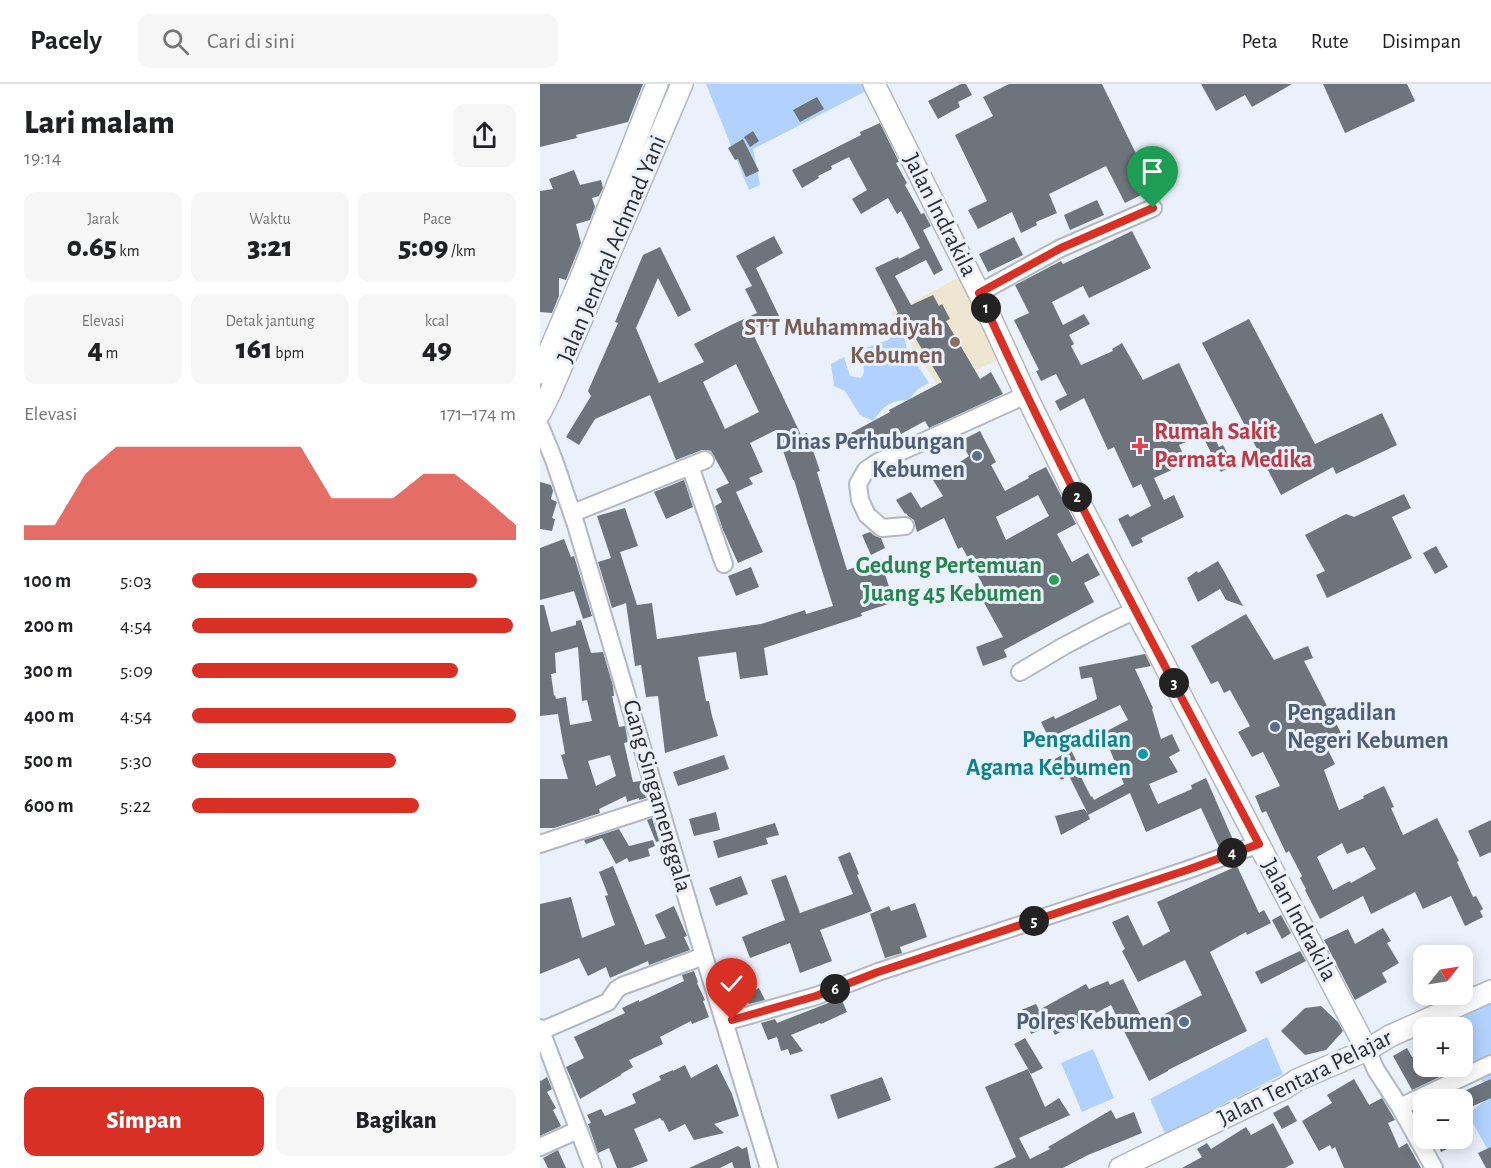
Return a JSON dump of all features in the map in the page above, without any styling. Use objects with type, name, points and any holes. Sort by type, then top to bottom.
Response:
[{"type":"main road","points":[[540,373],[580,280],[657,84]]},
{"type":"main road","name":"Jalan Jendral Achmad Yani","points":[[540,413],[682,84]]},
{"type":"main road","name":"Jalan Indrakila","points":[[874,84],[979,293],[1069,483],[1367,1050]]},
{"type":"main road","name":"Jalan Tentara Pelajar","points":[[1120,1168],[1297,1080],[1367,1050],[1390,1036],[1491,991]]},
{"type":"street","points":[[979,293],[1061,248],[1153,208]]},
{"type":"street","points":[[905,526],[882,528],[867,515],[860,500],[858,484],[866,470],[878,462],[1026,395]]},
{"type":"street","name":"Gang Singamenggala","points":[[540,426],[573,513],[704,956],[734,1019],[769,1168]]},
{"type":"street","points":[[573,513],[697,463],[724,564]]},
{"type":"street","points":[[1020,672],[1064,646],[1136,610]]},
{"type":"street","points":[[540,844],[659,805]]},
{"type":"street","points":[[734,1019],[816,996],[878,972],[1259,844]]},
{"type":"street","points":[[593,1168],[540,1029],[608,1002],[612,994],[622,986],[704,956]]},
{"type":"street","points":[[1367,1050],[1434,1168]]},
{"type":"street","points":[[1400,1107],[1491,1064]]},
{"type":"street","points":[[540,1147],[578,1130]]},
{"type":"shaded area","points":[[706,84],[865,84],[868,90],[753,149],[760,185],[749,190]]},
{"type":"shaded area","name":"STT Muhammadiyah Kebumen","points":[[967,273],[1007,355],[940,389],[891,313]]},
{"type":"shaded area","points":[[901,329],[908,351],[929,383],[918,389],[908,400],[888,405],[873,421],[860,415],[845,391],[834,386],[831,364],[844,357],[850,376],[861,378],[864,372],[862,349],[888,340]]},
{"type":"shaded area","points":[[1491,979],[1491,1156],[1473,1123],[1473,1110],[1489,1097],[1473,1061],[1473,1017],[1452,1017],[1446,1005],[1473,1005],[1473,991],[1476,990],[1476,986]]},
{"type":"shaded area","points":[[1267,1037],[1283,1074],[1165,1134],[1150,1099]]},
{"type":"shaded area","points":[[1093,1049],[1114,1098],[1082,1112],[1061,1063]]},
{"type":"building","points":[[540,84],[643,84],[628,122],[540,147]]},
{"type":"building","points":[[961,84],[966,84],[972,95],[958,102],[960,107],[938,119],[928,101]]},
{"type":"building","points":[[1009,84],[1102,84],[1144,170],[1152,166],[1161,185],[1125,203],[1106,166],[1049,194],[1057,213],[1036,222],[1037,225],[1021,233],[1012,212],[978,229],[968,210],[987,201],[955,135],[993,116],[983,97]]},
{"type":"building","points":[[1201,84],[1292,84],[1252,107],[1245,95],[1216,111]]},
{"type":"building","points":[[1323,84],[1407,84],[1415,101],[1345,133]]},
{"type":"building","points":[[817,97],[824,109],[800,122],[793,110]]},
{"type":"building","points":[[880,123],[899,162],[896,163],[907,183],[905,185],[921,214],[924,213],[931,226],[923,230],[943,270],[934,275],[926,260],[895,276],[911,305],[933,295],[939,306],[942,304],[950,319],[946,321],[980,379],[991,372],[1003,394],[929,428],[925,421],[901,434],[899,430],[861,451],[851,433],[942,382],[905,321],[901,323],[875,268],[920,248],[901,211],[897,214],[888,198],[861,214],[852,199],[867,190],[849,157],[831,166],[832,169],[802,188],[792,170]]},
{"type":"building","points":[[753,131],[759,141],[750,147],[744,137]]},
{"type":"building","points":[[743,139],[759,171],[746,177],[738,159],[735,160],[728,148]]},
{"type":"building","points":[[574,170],[580,185],[601,180],[603,188],[599,196],[592,198],[595,207],[590,220],[576,224],[581,243],[566,280],[559,278],[559,296],[552,313],[540,312],[540,191],[553,189],[549,179]]},
{"type":"building","points":[[1097,200],[1104,215],[1070,230],[1064,215]]},
{"type":"building","points":[[1132,231],[1151,268],[1089,298],[1083,286],[1052,302],[1063,325],[1084,314],[1090,324],[1069,335],[1074,344],[1071,346],[1081,365],[1113,351],[1112,349],[1122,343],[1143,380],[1179,363],[1219,447],[1223,445],[1233,465],[1221,472],[1202,435],[1179,445],[1187,463],[1154,478],[1164,500],[1174,495],[1184,517],[1141,538],[1143,542],[1132,547],[1118,519],[1128,514],[1130,517],[1151,506],[1141,484],[1133,488],[1114,447],[1108,450],[1084,398],[1060,411],[1055,401],[1067,395],[1056,374],[1041,381],[1036,371],[1039,370],[1014,320],[1029,313],[1015,285],[1061,261],[1063,264]]},
{"type":"building","points":[[774,236],[783,253],[756,268],[781,320],[757,332],[758,334],[754,336],[801,435],[807,433],[820,471],[817,472],[847,570],[880,559],[894,602],[861,613],[862,616],[764,648],[768,675],[740,679],[736,652],[698,657],[706,701],[709,701],[718,736],[665,753],[658,696],[646,697],[641,665],[635,666],[626,603],[612,608],[598,562],[611,558],[597,516],[625,508],[638,546],[620,552],[637,605],[652,603],[657,639],[761,624],[805,610],[806,614],[833,606],[776,430],[750,443],[763,472],[749,478],[753,484],[736,492],[763,552],[738,563],[715,506],[722,502],[716,489],[729,483],[711,451],[702,450],[676,460],[650,395],[595,419],[579,445],[566,437],[591,396],[588,391],[618,323],[615,322],[643,255],[660,247],[691,310],[678,317],[658,278],[636,328],[659,383],[704,362],[694,344],[757,313],[745,289],[752,286],[736,256]],"holes":[[[736,364],[759,412],[725,429],[703,382]]]},
{"type":"building","points":[[1014,237],[1023,255],[988,272],[979,254]]},
{"type":"building","points":[[1249,319],[1315,444],[1382,413],[1397,445],[1336,474],[1333,467],[1281,495],[1202,343]]},
{"type":"building","points":[[980,431],[996,462],[991,465],[1005,491],[1046,467],[1076,524],[1057,534],[1072,562],[1088,553],[1100,575],[1084,583],[1094,602],[1004,650],[1007,657],[983,666],[976,647],[1003,637],[977,590],[984,587],[962,547],[958,549],[944,518],[917,532],[914,520],[905,514],[896,500],[911,492],[921,508],[943,496],[933,480],[969,456],[960,441]],"holes":[[[1038,495],[1049,516],[1006,540],[996,517]]]},
{"type":"building","points":[[684,480],[693,507],[666,519],[654,492]]},
{"type":"building","points":[[540,482],[551,485],[553,491],[551,499],[557,502],[552,518],[555,519],[552,531],[540,529]]},
{"type":"building","points":[[1404,494],[1411,508],[1392,517],[1412,558],[1327,598],[1316,575],[1325,571],[1305,535],[1346,514],[1354,517]]},
{"type":"building","points":[[870,532],[881,538],[885,548],[871,555],[862,535]]},
{"type":"building","points":[[564,539],[571,557],[574,556],[592,616],[583,619],[574,591],[540,600],[540,548]]},
{"type":"building","points":[[1436,546],[1448,567],[1435,574],[1423,553]]},
{"type":"building","points":[[1218,561],[1243,606],[1226,600],[1220,589],[1198,602],[1187,578]]},
{"type":"building","points":[[751,567],[759,587],[736,596],[728,576]]},
{"type":"building","points":[[540,605],[544,605],[551,632],[576,625],[576,621],[581,620],[591,653],[603,652],[613,686],[614,696],[612,696],[619,727],[625,726],[628,742],[624,743],[633,782],[641,781],[646,798],[627,802],[626,796],[599,809],[600,813],[554,828],[540,828],[540,779],[568,779],[561,755],[565,754],[558,714],[540,716]],"holes":[[[578,647],[582,701],[587,700],[592,721],[570,725],[566,697],[556,699],[554,696],[551,674],[556,673],[555,653]],[[610,755],[616,776],[596,786],[588,761]]]},
{"type":"building","points":[[1246,614],[1274,660],[1308,646],[1313,658],[1304,661],[1343,737],[1327,748],[1335,764],[1324,770],[1339,810],[1384,786],[1403,835],[1437,818],[1459,861],[1457,862],[1473,897],[1476,896],[1483,909],[1480,911],[1483,917],[1465,926],[1451,896],[1423,909],[1415,892],[1371,914],[1363,896],[1320,919],[1289,851],[1286,853],[1266,811],[1262,813],[1255,796],[1280,786],[1263,752],[1252,757],[1238,732],[1250,726],[1230,690],[1224,693],[1218,681],[1211,684],[1191,646]],"holes":[[[1342,843],[1347,854],[1364,847],[1376,869],[1333,890],[1317,857]]]},
{"type":"building","points":[[1145,654],[1151,666],[1135,669],[1153,708],[1161,739],[1172,734],[1180,751],[1169,757],[1178,772],[1149,784],[1158,804],[1192,789],[1191,785],[1206,778],[1234,842],[1219,847],[1201,808],[1146,832],[1130,793],[1088,815],[1090,819],[1061,835],[1055,816],[1084,809],[1088,814],[1069,776],[1061,780],[1051,761],[1071,750],[1081,770],[1078,771],[1094,800],[1124,784],[1103,733],[1128,720],[1120,705],[1049,738],[1041,722],[1054,716],[1055,719],[1097,699],[1092,677],[1081,679],[1079,667]]},
{"type":"building","points":[[724,755],[729,769],[678,786],[673,772]]},
{"type":"building","points":[[716,812],[720,830],[694,836],[689,819]]},
{"type":"building","points":[[652,818],[659,841],[656,842],[647,820]]},
{"type":"building","points":[[1491,820],[1491,852],[1480,857],[1468,831]]},
{"type":"building","points":[[775,823],[779,835],[766,838],[768,844],[718,858],[713,841]]},
{"type":"building","points":[[619,829],[629,846],[653,840],[655,846],[648,849],[650,856],[629,862],[627,858],[616,864],[602,838],[586,844],[584,840]]},
{"type":"building","points":[[850,852],[872,911],[820,930],[832,961],[800,973],[790,943],[750,958],[742,937],[785,920],[771,880],[786,875],[800,913],[853,894],[838,857]]},
{"type":"building","points":[[613,866],[645,945],[666,938],[655,915],[674,906],[687,936],[684,937],[690,950],[649,965],[648,961],[610,978],[606,967],[588,976],[579,958],[540,974],[540,904],[571,897],[582,938],[615,925],[605,896],[608,895],[599,872]]},
{"type":"building","points":[[1237,866],[1259,913],[1264,910],[1271,923],[1247,935],[1246,932],[1210,952],[1247,1031],[1149,1081],[1111,1005],[1055,1035],[1050,1026],[1031,1034],[1021,1010],[1036,1004],[1039,1010],[1086,984],[1089,989],[1108,981],[1110,985],[1123,979],[1145,1024],[1202,995],[1185,960],[1138,982],[1122,951],[1125,949],[1112,922],[1128,915],[1143,946],[1170,931],[1157,902]]},
{"type":"building","points":[[741,876],[748,894],[716,906],[709,888]]},
{"type":"building","points":[[915,903],[927,937],[900,947],[902,953],[885,958],[870,914],[889,906],[891,911]]},
{"type":"building","points":[[1281,915],[1291,933],[1282,939],[1272,920]]},
{"type":"building","points":[[1383,928],[1391,941],[1387,943],[1399,963],[1382,973],[1387,982],[1355,1000],[1324,940],[1348,929],[1355,944]]},
{"type":"building","points":[[1300,951],[1306,961],[1261,984],[1255,972]]},
{"type":"building","points":[[694,971],[709,1017],[692,1024],[691,1021],[660,1037],[663,1044],[629,1060],[633,1067],[580,1099],[566,1067],[584,1058],[574,1037],[625,1013],[622,1008],[684,981],[682,975]]},
{"type":"building","points":[[759,988],[765,1000],[749,1004],[744,996]]},
{"type":"building","points":[[841,998],[847,1012],[791,1035],[803,1051],[790,1055],[788,1049],[781,1051],[777,1037],[768,1040],[761,1023],[775,1019],[777,1023]]},
{"type":"building","points":[[1321,1006],[1338,1022],[1343,1031],[1326,1050],[1305,1055],[1281,1031],[1305,1008]]},
{"type":"building","points":[[1025,1038],[1043,1068],[1031,1074],[1014,1044]]},
{"type":"building","points":[[1407,1048],[1413,1057],[1413,1077],[1440,1077],[1412,1090],[1393,1056]]},
{"type":"building","points":[[717,1064],[732,1094],[739,1116],[714,1124],[724,1133],[694,1140],[685,1124],[669,1132],[660,1118],[634,1129],[648,1161],[631,1168],[617,1168],[609,1148],[598,1153],[587,1115],[601,1109],[605,1116],[636,1103],[632,1094],[661,1080],[659,1076],[685,1065],[691,1078]]},
{"type":"building","points":[[1028,1069],[1045,1107],[1059,1098],[1070,1115],[1019,1138],[1030,1159],[1111,1110],[1116,1119],[1134,1112],[1142,1133],[1063,1168],[993,1168],[1016,1157],[985,1087]]},
{"type":"building","points":[[547,1077],[552,1089],[547,1092],[556,1108],[553,1110],[561,1126],[540,1136],[540,1080]]},
{"type":"building","points":[[882,1077],[891,1100],[838,1119],[830,1095]]},
{"type":"building","points":[[1354,1079],[1369,1105],[1382,1098],[1395,1120],[1388,1123],[1399,1148],[1407,1143],[1421,1168],[1344,1168],[1335,1147],[1332,1149],[1330,1145],[1319,1151],[1302,1121],[1332,1103],[1327,1095]]},
{"type":"building","points":[[1491,1079],[1491,1098],[1473,1106],[1473,1089],[1469,1089]]},
{"type":"building","points":[[1288,1105],[1297,1121],[1282,1129],[1273,1113]]},
{"type":"building","points":[[1273,1123],[1294,1163],[1285,1168],[1182,1168],[1202,1157],[1197,1149],[1207,1143],[1211,1149],[1246,1127],[1251,1135]]},
{"type":"building","points":[[738,1146],[742,1149],[747,1147],[751,1168],[734,1168],[732,1162],[720,1168],[689,1168]]},
{"type":"building","points":[[1491,1147],[1491,1168],[1486,1168],[1478,1153]]},
{"type":"building","points":[[558,1150],[566,1168],[548,1168],[543,1158]]},
{"type":"place","name":"STT Muhammadiyah Kebumen","points":[[955,342]]},
{"type":"place","name":"Rumah Sakit Permata Medika","points":[[1140,446]]},
{"type":"place","name":"Dinas Perhubungan Kebumen","points":[[977,456]]},
{"type":"place","name":"Gedung Pertemuan Juang 45 Kebumen","points":[[1054,580]]},
{"type":"place","name":"Pengadilan Negeri Kebumen","points":[[1275,727]]},
{"type":"place","name":"Pengadilan Agama Kebumen","points":[[1143,754]]},
{"type":"place","name":"Polres Kebumen","points":[[1184,1022]]},
{"type":"route","points":[[732,1020],[816,996],[878,972],[1259,844],[1069,483],[979,293],[1061,248],[1153,208]]}]
